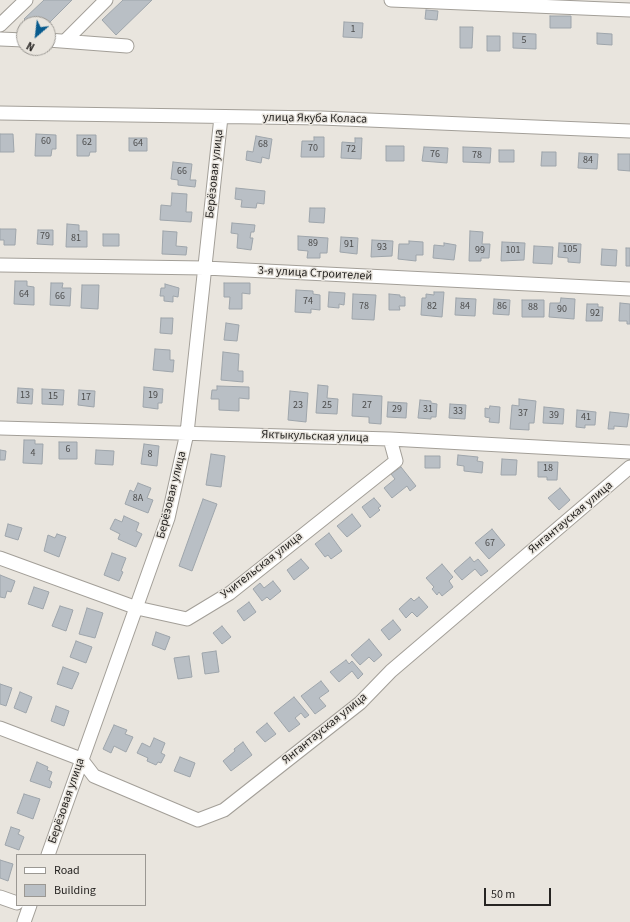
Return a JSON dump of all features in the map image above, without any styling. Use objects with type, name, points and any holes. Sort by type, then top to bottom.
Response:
[{"type":"street","points":[[0,25],[26,0]]},
{"type":"street","points":[[65,41],[106,0]]},
{"type":"street","points":[[391,0],[630,10]]},
{"type":"street","points":[[0,39],[16,40]]},
{"type":"street","points":[[56,40],[127,46]]},
{"type":"street","name":"улица Якуба Коласа","points":[[0,113],[321,118],[630,131]]},
{"type":"street","name":"Берёзовая улица","points":[[48,854],[168,518],[187,433],[221,117]]},
{"type":"street","name":"3-я улица Строителей","points":[[0,266],[205,268],[630,289]]},
{"type":"street","name":"Яктыкульская улица","points":[[0,428],[390,439],[630,452]]},
{"type":"street","name":"Учительская улица","points":[[0,558],[137,608],[187,618],[230,593],[396,461],[390,439]]},
{"type":"street","name":"Янгантауская улица","points":[[81,759],[94,776],[198,820],[224,810],[360,703],[391,671],[630,467]]},
{"type":"street","points":[[0,728],[81,759]]},
{"type":"street","points":[[0,897],[16,903]]},
{"type":"street","points":[[24,922],[28,906]]},
{"type":"building","points":[[44,0],[72,0],[56,16],[27,16]]},
{"type":"building","points":[[123,0],[152,0],[116,35],[102,20]]},
{"type":"building","points":[[426,10],[438,11],[437,20],[425,19]]},
{"type":"building","points":[[550,16],[571,16],[571,28],[550,28]]},
{"type":"building","points":[[344,22],[363,23],[362,38],[343,37]]},
{"type":"building","points":[[460,27],[473,27],[472,48],[460,48]]},
{"type":"building","points":[[513,33],[536,34],[536,49],[513,48]]},
{"type":"building","points":[[597,33],[612,34],[612,45],[597,44]]},
{"type":"building","points":[[487,36],[500,36],[500,51],[487,51]]},
{"type":"building","points":[[0,134],[13,134],[14,152],[0,152]]},
{"type":"building","points":[[36,134],[56,135],[56,149],[52,149],[51,156],[35,156]]},
{"type":"building","points":[[77,135],[96,135],[96,152],[90,152],[89,156],[77,156]]},
{"type":"building","points":[[256,136],[272,139],[269,159],[262,157],[261,163],[246,160],[247,151],[253,152]]},
{"type":"building","points":[[314,137],[324,137],[324,157],[301,157],[302,141],[314,141]]},
{"type":"building","points":[[129,138],[147,138],[147,151],[129,151]]},
{"type":"building","points":[[355,138],[362,138],[361,159],[341,158],[342,142],[355,143]]},
{"type":"building","points":[[386,146],[404,146],[404,161],[386,161]]},
{"type":"building","points":[[424,147],[448,148],[447,163],[422,161]]},
{"type":"building","points":[[463,147],[491,148],[490,163],[463,162]]},
{"type":"building","points":[[499,150],[514,150],[514,162],[499,162]]},
{"type":"building","points":[[542,152],[556,152],[556,166],[541,166]]},
{"type":"building","points":[[579,153],[598,154],[597,169],[578,168]]},
{"type":"building","points":[[618,154],[630,154],[630,171],[618,170]]},
{"type":"building","points":[[173,162],[192,164],[190,180],[196,180],[195,187],[178,185],[178,180],[171,179]]},
{"type":"building","points":[[236,188],[265,191],[264,204],[257,203],[256,208],[241,207],[242,200],[235,199]]},
{"type":"building","points":[[172,193],[187,194],[186,212],[192,212],[191,222],[160,220],[161,205],[171,206]]},
{"type":"building","points":[[310,208],[325,208],[324,223],[309,222]]},
{"type":"building","points":[[232,223],[255,225],[254,232],[251,232],[250,238],[253,238],[251,250],[237,248],[238,234],[231,233]]},
{"type":"building","points":[[67,224],[79,225],[79,231],[87,231],[87,247],[66,247]]},
{"type":"building","points":[[0,229],[16,229],[15,245],[4,245],[4,240],[0,240]]},
{"type":"building","points":[[38,230],[53,230],[53,245],[37,244]]},
{"type":"building","points":[[163,231],[177,232],[176,246],[187,247],[186,255],[162,254]]},
{"type":"building","points":[[470,231],[483,232],[482,244],[490,244],[489,258],[481,258],[481,261],[469,261]]},
{"type":"building","points":[[103,234],[119,234],[119,246],[103,246]]},
{"type":"building","points":[[298,236],[328,238],[327,253],[320,253],[320,258],[307,258],[308,251],[298,250]]},
{"type":"building","points":[[341,237],[358,238],[357,254],[340,252]]},
{"type":"building","points":[[372,240],[393,241],[392,256],[371,257]]},
{"type":"building","points":[[409,241],[423,242],[423,255],[416,255],[416,261],[398,259],[399,244],[409,244]]},
{"type":"building","points":[[502,242],[525,243],[524,260],[501,261]]},
{"type":"building","points":[[444,243],[456,245],[454,260],[433,258],[434,245],[444,246]]},
{"type":"building","points":[[559,243],[581,244],[580,263],[568,262],[568,258],[558,257]]},
{"type":"building","points":[[534,246],[553,247],[552,264],[533,263]]},
{"type":"building","points":[[626,248],[630,248],[630,266],[626,266]]},
{"type":"building","points":[[602,249],[617,250],[616,266],[601,265]]},
{"type":"building","points":[[15,281],[27,281],[27,286],[34,287],[34,305],[14,304]]},
{"type":"building","points":[[51,283],[63,283],[62,288],[71,288],[70,306],[50,305]]},
{"type":"building","points":[[224,283],[250,283],[250,294],[242,293],[242,309],[229,309],[230,297],[224,297]]},
{"type":"building","points":[[165,284],[179,288],[178,297],[173,296],[173,302],[164,301],[164,296],[160,296],[161,288],[165,288]]},
{"type":"building","points":[[82,285],[99,285],[98,309],[81,308]]},
{"type":"building","points":[[296,290],[313,291],[313,294],[320,295],[320,310],[311,309],[311,313],[295,312]]},
{"type":"building","points":[[329,292],[345,293],[344,305],[339,304],[339,308],[328,307]]},
{"type":"building","points":[[434,292],[444,292],[442,317],[421,315],[422,298],[426,298],[426,294],[434,295]]},
{"type":"building","points":[[353,294],[376,295],[374,320],[352,319]]},
{"type":"building","points":[[389,294],[405,297],[405,306],[399,306],[400,310],[389,310]]},
{"type":"building","points":[[456,298],[476,299],[475,316],[455,315]]},
{"type":"building","points":[[561,298],[575,299],[574,319],[549,317],[550,303],[560,303]]},
{"type":"building","points":[[494,299],[510,300],[509,315],[493,314]]},
{"type":"building","points":[[522,300],[544,300],[544,317],[522,317]]},
{"type":"building","points":[[620,303],[630,304],[630,324],[627,324],[627,321],[619,321]]},
{"type":"building","points":[[587,304],[598,304],[598,307],[603,307],[602,321],[586,321]]},
{"type":"building","points":[[161,318],[173,318],[172,334],[160,333]]},
{"type":"building","points":[[226,323],[239,325],[237,341],[224,340]]},
{"type":"building","points":[[155,349],[170,350],[170,360],[174,360],[173,372],[153,370]]},
{"type":"building","points":[[223,352],[239,354],[238,371],[243,371],[243,382],[221,380]]},
{"type":"building","points":[[318,385],[328,386],[327,398],[338,399],[337,414],[316,413]]},
{"type":"building","points":[[217,386],[249,387],[249,399],[239,398],[239,411],[219,410],[219,399],[211,399],[212,390],[217,390]]},
{"type":"building","points":[[144,387],[163,389],[162,403],[158,403],[158,409],[143,407]]},
{"type":"building","points":[[18,388],[33,389],[32,404],[17,403]]},
{"type":"building","points":[[42,389],[64,390],[63,405],[42,404]]},
{"type":"building","points":[[79,390],[95,391],[94,407],[78,405]]},
{"type":"building","points":[[290,391],[308,393],[306,422],[288,420]]},
{"type":"building","points":[[353,394],[382,396],[381,424],[369,423],[369,417],[352,416]]},
{"type":"building","points":[[519,399],[536,401],[534,423],[529,423],[529,430],[510,429],[512,405],[519,406]]},
{"type":"building","points":[[420,400],[431,401],[431,403],[437,404],[436,417],[431,417],[431,419],[418,418]]},
{"type":"building","points":[[388,402],[407,403],[406,418],[387,417]]},
{"type":"building","points":[[450,404],[466,405],[465,419],[449,418]]},
{"type":"building","points":[[490,406],[500,407],[499,423],[489,422],[490,418],[485,417],[485,408],[489,409]]},
{"type":"building","points":[[544,407],[564,409],[563,424],[543,423]]},
{"type":"building","points":[[577,410],[596,412],[595,425],[585,425],[585,428],[576,427]]},
{"type":"building","points":[[610,412],[629,414],[627,427],[614,426],[614,429],[608,429]]},
{"type":"building","points":[[24,440],[35,440],[35,444],[43,444],[42,464],[23,463]]},
{"type":"building","points":[[59,442],[77,442],[77,459],[59,459]]},
{"type":"building","points":[[144,444],[159,446],[157,466],[141,464]]},
{"type":"building","points":[[0,450],[6,451],[5,460],[0,460]]},
{"type":"building","points":[[96,450],[114,451],[113,465],[95,464]]},
{"type":"building","points":[[211,454],[225,456],[221,487],[206,485]]},
{"type":"building","points":[[458,455],[478,457],[477,461],[483,462],[482,473],[464,471],[464,466],[457,465]]},
{"type":"building","points":[[425,456],[440,456],[440,468],[425,468]]},
{"type":"building","points":[[502,459],[517,460],[516,475],[501,475]]},
{"type":"building","points":[[538,462],[558,462],[557,480],[547,480],[547,477],[538,477]]},
{"type":"building","points":[[401,467],[416,486],[410,491],[407,486],[392,498],[384,488],[395,479],[391,474]]},
{"type":"building","points":[[138,483],[151,488],[147,498],[153,500],[148,513],[125,504],[130,490],[134,492]]},
{"type":"building","points":[[560,488],[570,500],[559,510],[548,498]]},
{"type":"building","points":[[374,498],[381,506],[378,508],[380,510],[370,518],[362,507]]},
{"type":"building","points":[[203,499],[217,504],[192,571],[179,566]]},
{"type":"building","points":[[352,514],[361,526],[347,537],[337,526]]},
{"type":"building","points":[[124,516],[139,523],[136,531],[142,534],[136,547],[118,539],[120,534],[110,529],[115,519],[122,522]]},
{"type":"building","points":[[8,524],[22,528],[18,540],[5,536]]},
{"type":"building","points":[[492,529],[505,545],[489,559],[475,543]]},
{"type":"building","points":[[329,533],[342,551],[331,559],[328,555],[325,557],[315,544]]},
{"type":"building","points":[[57,534],[66,537],[59,557],[44,551],[48,535],[55,538]]},
{"type":"building","points":[[112,553],[126,558],[121,571],[123,572],[119,581],[104,575]]},
{"type":"building","points":[[470,557],[474,562],[478,559],[488,571],[481,576],[475,569],[462,580],[454,571]]},
{"type":"building","points":[[301,559],[309,568],[294,580],[287,570]]},
{"type":"building","points":[[442,564],[453,577],[449,581],[453,587],[442,596],[439,592],[437,595],[432,589],[434,587],[426,578]]},
{"type":"building","points":[[0,575],[15,581],[11,592],[7,591],[5,598],[0,597]]},
{"type":"building","points":[[273,581],[281,591],[270,600],[267,597],[262,601],[253,589],[260,583],[264,588]]},
{"type":"building","points":[[34,587],[49,592],[43,609],[28,604]]},
{"type":"building","points":[[419,597],[428,607],[417,617],[412,612],[406,618],[399,609],[411,598],[414,601]]},
{"type":"building","points":[[249,602],[256,612],[244,621],[237,611]]},
{"type":"building","points":[[60,606],[73,610],[66,631],[52,626]]},
{"type":"building","points":[[87,608],[103,613],[95,638],[79,634]]},
{"type":"building","points":[[393,620],[401,630],[389,640],[381,630]]},
{"type":"building","points":[[222,626],[231,637],[222,644],[213,633]]},
{"type":"building","points":[[156,632],[170,637],[165,650],[152,645]]},
{"type":"building","points":[[369,639],[382,655],[374,662],[369,657],[360,665],[351,655]]},
{"type":"building","points":[[76,641],[92,647],[86,663],[70,657]]},
{"type":"building","points":[[216,651],[219,672],[205,674],[202,653]]},
{"type":"building","points":[[189,656],[192,677],[178,679],[174,658]]},
{"type":"building","points":[[346,660],[349,664],[352,661],[363,674],[358,679],[352,671],[339,682],[330,672]]},
{"type":"building","points":[[63,667],[79,673],[72,689],[57,684]]},
{"type":"building","points":[[321,681],[329,691],[319,698],[326,706],[315,714],[301,696]]},
{"type":"building","points":[[0,684],[12,688],[6,706],[0,704]]},
{"type":"building","points":[[20,692],[32,697],[26,713],[14,708]]},
{"type":"building","points":[[294,697],[309,715],[305,718],[301,713],[295,718],[300,724],[289,732],[274,713]]},
{"type":"building","points":[[56,706],[69,711],[64,726],[51,721]]},
{"type":"building","points":[[267,723],[276,734],[265,742],[256,732]]},
{"type":"building","points":[[114,725],[127,730],[125,734],[133,737],[126,752],[114,746],[111,753],[103,749]]},
{"type":"building","points":[[154,738],[165,743],[161,753],[165,755],[161,763],[158,762],[156,765],[147,761],[148,758],[137,753],[142,743],[150,747]]},
{"type":"building","points":[[243,742],[252,755],[231,771],[223,761]]},
{"type":"building","points":[[180,757],[195,763],[190,777],[174,771]]},
{"type":"building","points":[[37,762],[48,767],[47,770],[52,772],[49,780],[52,782],[50,788],[30,781]]},
{"type":"building","points":[[24,794],[40,799],[33,819],[17,813]]},
{"type":"building","points":[[11,827],[20,830],[18,834],[24,837],[19,850],[5,845]]},
{"type":"building","points":[[0,860],[13,864],[8,881],[0,878]]}]
